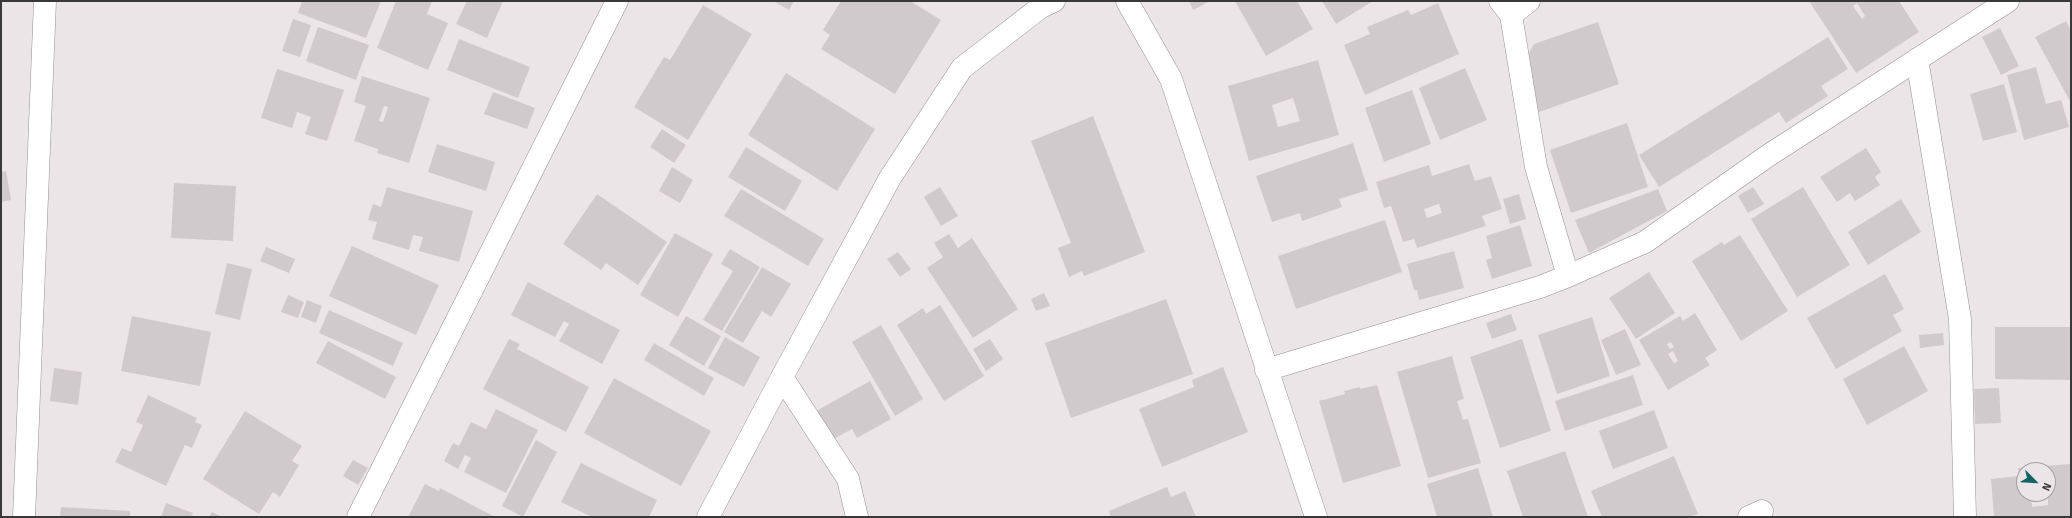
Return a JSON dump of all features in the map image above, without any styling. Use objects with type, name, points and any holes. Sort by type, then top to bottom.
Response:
[{"type":"street","points":[[24,517],[45,1]]},
{"type":"street","points":[[358,517],[617,1]]},
{"type":"street","points":[[708,517],[890,178],[962,68],[1041,6],[1054,1]]},
{"type":"street","points":[[1127,1],[1171,79],[1266,370],[1316,517]]},
{"type":"street","points":[[1529,1],[1506,8],[1536,167],[1568,276]]},
{"type":"street","points":[[1266,370],[1540,287],[1645,242],[1769,155],[2008,1]]},
{"type":"street","points":[[1917,60],[1960,319],[1965,517]]},
{"type":"street","points":[[782,377],[848,479],[857,517]]},
{"type":"building","points":[[302,1],[381,1],[366,38],[298,13]]},
{"type":"building","points":[[396,1],[432,1],[427,14],[448,23],[428,70],[377,48]]},
{"type":"building","points":[[467,1],[503,1],[487,38],[456,24]]},
{"type":"building","points":[[773,1],[794,1],[789,10]]},
{"type":"building","points":[[841,1],[910,1],[941,20],[895,94],[821,49],[830,35],[823,30]]},
{"type":"building","points":[[1189,1],[1210,1],[1193,10]]},
{"type":"building","points":[[1235,1],[1297,1],[1313,29],[1266,56]]},
{"type":"building","points":[[1322,1],[1373,1],[1336,24]]},
{"type":"building","points":[[1809,1],[1899,1],[1919,32],[1856,73]],"holes":[[[1857,3],[1865,16],[1862,19],[1853,6]]]},
{"type":"building","points":[[1438,3],[1459,54],[1365,95],[1344,45],[1370,34],[1367,27],[1408,10],[1411,15]]},
{"type":"building","points":[[703,5],[752,34],[688,140],[634,107],[664,57],[670,60]]},
{"type":"building","points":[[293,19],[311,25],[300,57],[282,51]]},
{"type":"building","points":[[2066,21],[2071,31],[2071,103],[2035,37]]},
{"type":"building","points":[[1598,22],[1619,84],[1539,112],[1523,63],[1534,44]]},
{"type":"building","points":[[318,27],[369,45],[356,80],[306,61]]},
{"type":"building","points":[[2000,28],[2019,66],[2001,75],[1982,37]]},
{"type":"building","points":[[1828,37],[1848,69],[1821,86],[1828,96],[1786,123],[1779,112],[1659,187],[1639,155]]},
{"type":"building","points":[[459,39],[530,67],[518,98],[447,70]]},
{"type":"building","points":[[1318,60],[1339,135],[1249,161],[1228,86]],"holes":[[[1293,98],[1300,121],[1278,127],[1272,105]]]},
{"type":"building","points":[[2036,67],[2046,104],[2061,100],[2069,127],[2024,140],[2007,75]]},
{"type":"building","points":[[1465,68],[1487,120],[1440,140],[1419,88]]},
{"type":"building","points":[[277,69],[344,90],[327,141],[305,134],[311,117],[297,112],[292,128],[261,118]]},
{"type":"building","points":[[786,73],[875,129],[837,191],[748,135]]},
{"type":"building","points":[[362,76],[430,98],[409,163],[377,153],[378,149],[354,141],[366,106],[354,102]],"holes":[[[384,106],[388,107],[383,122],[379,121]]]},
{"type":"building","points":[[2004,84],[2017,132],[1983,141],[1970,94]]},
{"type":"building","points":[[1412,90],[1431,144],[1384,162],[1365,108]]},
{"type":"building","points":[[493,92],[535,108],[527,129],[484,114]]},
{"type":"building","points":[[1093,116],[1145,252],[1084,276],[1082,271],[1069,277],[1058,248],[1071,243],[1031,141]]},
{"type":"building","points":[[1627,123],[1648,187],[1571,213],[1550,150]]},
{"type":"building","points":[[662,129],[686,145],[674,163],[650,147]]},
{"type":"building","points":[[1353,143],[1368,190],[1339,199],[1342,207],[1302,221],[1300,213],[1272,222],[1256,176]]},
{"type":"building","points":[[437,144],[495,162],[486,191],[428,172]]},
{"type":"building","points":[[746,147],[802,181],[785,211],[728,177]]},
{"type":"building","points":[[1866,148],[1881,172],[1875,177],[1880,185],[1855,201],[1850,193],[1837,202],[1820,177]]},
{"type":"building","points":[[1469,164],[1475,181],[1491,176],[1502,209],[1482,216],[1486,226],[1417,248],[1414,239],[1403,242],[1391,206],[1384,208],[1376,182],[1429,165],[1432,176]],"holes":[[[1439,204],[1442,213],[1427,218],[1424,209]]]},
{"type":"building","points":[[672,167],[693,180],[680,203],[659,191]]},
{"type":"building","points":[[6,171],[11,200],[1,202],[1,172]]},
{"type":"building","points":[[174,183],[236,186],[233,241],[171,238]]},
{"type":"building","points":[[387,187],[473,211],[459,262],[419,251],[423,237],[413,235],[409,250],[372,239],[377,222],[368,220],[373,204],[381,207]]},
{"type":"building","points":[[940,187],[958,216],[941,226],[924,197]]},
{"type":"building","points":[[1753,187],[1764,204],[1748,213],[1738,196]]},
{"type":"building","points":[[1803,187],[1850,265],[1797,297],[1751,219]]},
{"type":"building","points":[[741,189],[824,239],[808,266],[724,216]]},
{"type":"building","points":[[1658,189],[1667,211],[1589,253],[1575,220]]},
{"type":"building","points":[[597,194],[667,242],[638,285],[606,263],[601,270],[563,244]]},
{"type":"building","points":[[1519,194],[1526,219],[1510,224],[1503,199]]},
{"type":"building","points":[[1901,199],[1921,232],[1868,265],[1848,232]]},
{"type":"building","points":[[1385,220],[1402,272],[1296,309],[1278,256]]},
{"type":"building","points":[[1520,225],[1532,266],[1492,279],[1486,260],[1492,258],[1486,236]]},
{"type":"building","points":[[675,233],[713,254],[678,317],[640,295]]},
{"type":"building","points":[[949,234],[958,248],[972,238],[1018,309],[973,338],[927,268],[943,257],[934,243]]},
{"type":"building","points":[[1740,235],[1788,311],[1741,341],[1692,261],[1722,242],[1724,245]]},
{"type":"building","points":[[352,246],[439,285],[416,335],[329,296]]},
{"type":"building","points":[[266,247],[295,259],[289,273],[260,261]]},
{"type":"building","points":[[730,249],[760,267],[722,331],[703,320],[733,271],[721,264]]},
{"type":"building","points":[[1454,251],[1464,288],[1419,300],[1417,290],[1414,290],[1407,264]]},
{"type":"building","points":[[898,252],[911,269],[900,277],[887,259]]},
{"type":"building","points":[[227,263],[252,269],[240,320],[215,314]]},
{"type":"building","points":[[762,267],[791,284],[771,317],[762,311],[743,343],[724,332]]},
{"type":"building","points":[[1649,272],[1675,313],[1636,339],[1609,298]]},
{"type":"building","points":[[1885,274],[1904,309],[1893,315],[1902,331],[1836,369],[1807,318]]},
{"type":"building","points":[[528,282],[620,330],[602,364],[559,341],[569,324],[564,321],[555,337],[511,315]]},
{"type":"building","points":[[1044,293],[1050,306],[1036,311],[1031,299]]},
{"type":"building","points":[[288,295],[304,302],[298,318],[281,312]]},
{"type":"building","points":[[1166,299],[1193,374],[1071,418],[1045,343]]},
{"type":"building","points":[[307,300],[322,306],[316,323],[301,317]]},
{"type":"building","points":[[940,305],[984,376],[944,401],[897,325],[923,308],[926,314]]},
{"type":"building","points":[[329,310],[403,343],[393,366],[319,333]]},
{"type":"building","points":[[1695,313],[1717,350],[1705,358],[1710,365],[1668,390],[1639,340],[1680,316],[1683,321]],"holes":[[[1671,342],[1674,347],[1670,349],[1667,344]],[[1673,351],[1678,361],[1674,363],[1668,354]]]},
{"type":"building","points":[[1511,314],[1517,330],[1492,339],[1486,323]]},
{"type":"building","points":[[132,316],[211,332],[200,386],[121,371]]},
{"type":"building","points":[[686,316],[721,336],[704,366],[669,345]]},
{"type":"building","points":[[1592,317],[1610,376],[1557,394],[1538,335]]},
{"type":"building","points":[[881,325],[923,399],[895,416],[852,342]]},
{"type":"building","points":[[1995,327],[2071,327],[2071,380],[1995,379]]},
{"type":"building","points":[[1625,329],[1641,365],[1616,375],[1601,340]]},
{"type":"building","points":[[1943,333],[1944,345],[1920,348],[1919,335]]},
{"type":"building","points":[[725,337],[760,357],[744,387],[708,368]]},
{"type":"building","points":[[509,339],[520,344],[517,349],[589,387],[566,432],[483,389]]},
{"type":"building","points":[[990,339],[1003,359],[986,371],[973,349]]},
{"type":"building","points":[[1522,339],[1551,431],[1500,448],[1470,357]]},
{"type":"building","points":[[328,341],[396,377],[385,399],[316,363]]},
{"type":"building","points":[[654,343],[714,378],[704,396],[644,360]]},
{"type":"building","points":[[1904,346],[1928,391],[1867,425],[1843,379]]},
{"type":"building","points":[[1452,356],[1464,399],[1457,401],[1463,420],[1468,419],[1481,463],[1428,478],[1397,372]]},
{"type":"building","points":[[1223,367],[1248,432],[1162,467],[1139,409],[1194,387],[1192,380]]},
{"type":"building","points":[[54,368],[82,372],[78,405],[50,401]]},
{"type":"building","points":[[1633,375],[1643,405],[1565,431],[1555,401]]},
{"type":"building","points":[[614,378],[711,431],[681,486],[584,433]]},
{"type":"building","points":[[870,381],[891,419],[857,438],[852,429],[832,440],[816,411]]},
{"type":"building","points":[[1377,385],[1401,466],[1343,483],[1319,401],[1345,394],[1344,391]]},
{"type":"building","points":[[1999,388],[2001,423],[1975,424],[1974,389]]},
{"type":"building","points":[[148,395],[197,418],[195,422],[202,425],[192,448],[185,445],[166,486],[115,462],[122,448],[131,452],[143,425],[136,422]]},
{"type":"building","points":[[496,409],[538,430],[506,493],[464,472],[471,458],[465,455],[458,469],[444,461],[453,443],[459,446],[471,422],[486,429]]},
{"type":"building","points":[[1654,410],[1668,448],[1613,469],[1599,431]]},
{"type":"building","points":[[245,411],[302,446],[292,461],[299,465],[280,497],[273,492],[259,514],[203,479]]},
{"type":"building","points":[[536,440],[557,452],[523,517],[502,506]]},
{"type":"building","points":[[1565,451],[1588,517],[1523,517],[1507,471]]},
{"type":"building","points":[[1674,456],[1698,514],[1690,517],[1602,517],[1591,491]]},
{"type":"building","points":[[353,460],[368,468],[358,485],[343,476]]},
{"type":"building","points":[[581,463],[657,500],[649,517],[592,517],[561,502]]},
{"type":"building","points":[[2071,464],[2071,517],[1994,517],[1991,479],[2016,476],[2016,502],[2032,502],[2032,507],[2048,505],[2048,502],[2056,502],[2056,465]]},
{"type":"building","points":[[1478,468],[1493,517],[1437,517],[1427,484]]},
{"type":"building","points":[[425,484],[439,491],[440,488],[495,517],[408,517]]},
{"type":"building","points":[[1167,487],[1171,497],[1185,491],[1196,517],[1111,517],[1109,511]]},
{"type":"building","points":[[166,503],[193,513],[191,517],[161,517]]},
{"type":"building","points":[[61,507],[130,511],[130,517],[60,517]]},
{"type":"building","points":[[212,512],[222,517],[209,517]]}]
